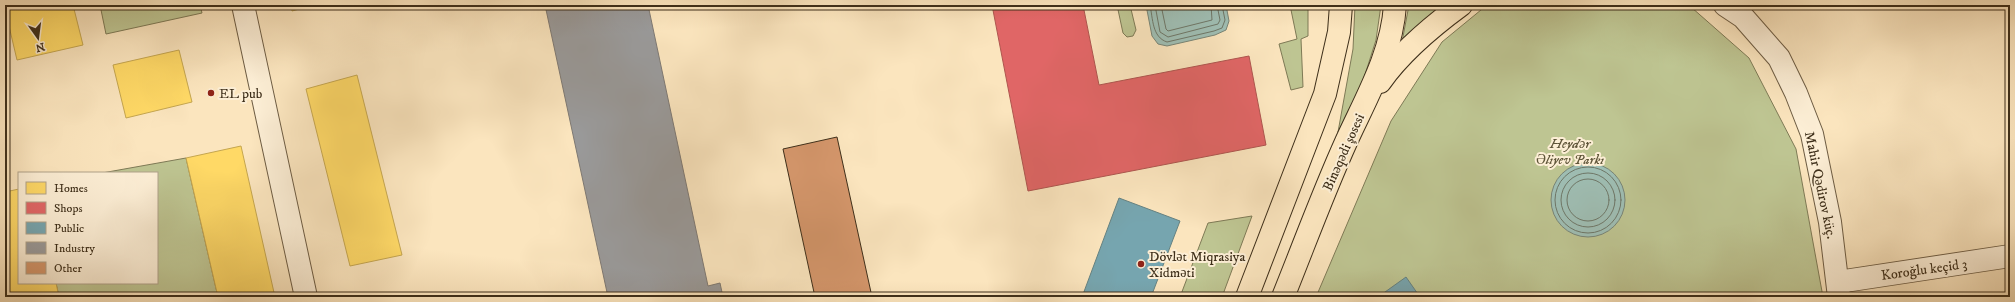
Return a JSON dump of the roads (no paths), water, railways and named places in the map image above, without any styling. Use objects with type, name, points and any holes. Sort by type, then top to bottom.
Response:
[{"type":"main road","points":[[1247,297],[1325,94],[1339,32],[1341,5]]},
{"type":"main road","name":"Binəqədi şosesi","points":[[1283,297],[1324,194],[1365,103],[1390,35],[1394,5]]},
{"type":"main road","points":[[1365,103],[1385,75],[1401,57],[1460,5]]},
{"type":"street","points":[[243,5],[306,297]]},
{"type":"street","name":"Mahir Qədirov küç.","points":[[1725,5],[1743,17],[1779,58],[1796,93],[1812,134],[1830,222],[1838,290]]},
{"type":"street","name":"Koroğlu keçid 3","points":[[1838,290],[2010,256]]},
{"type":"water","points":[[1146,5],[1226,5],[1229,21],[1226,30],[1215,35],[1167,46],[1158,44],[1152,36]]},
{"type":"water","points":[[1588,163],[1602,166],[1614,174],[1622,186],[1625,200],[1622,214],[1614,226],[1602,234],[1588,237],[1574,234],[1562,226],[1554,214],[1551,200],[1554,186],[1562,174],[1574,166]]},
{"type":"place","name":"EL pub","points":[[211,93]]},
{"type":"place","name":"Dövlət Miqrasiya Xidməti","points":[[1141,264]]},
{"type":"park label","name":"Heydər Əliyev Parkı","points":[[1570,152]]}]
